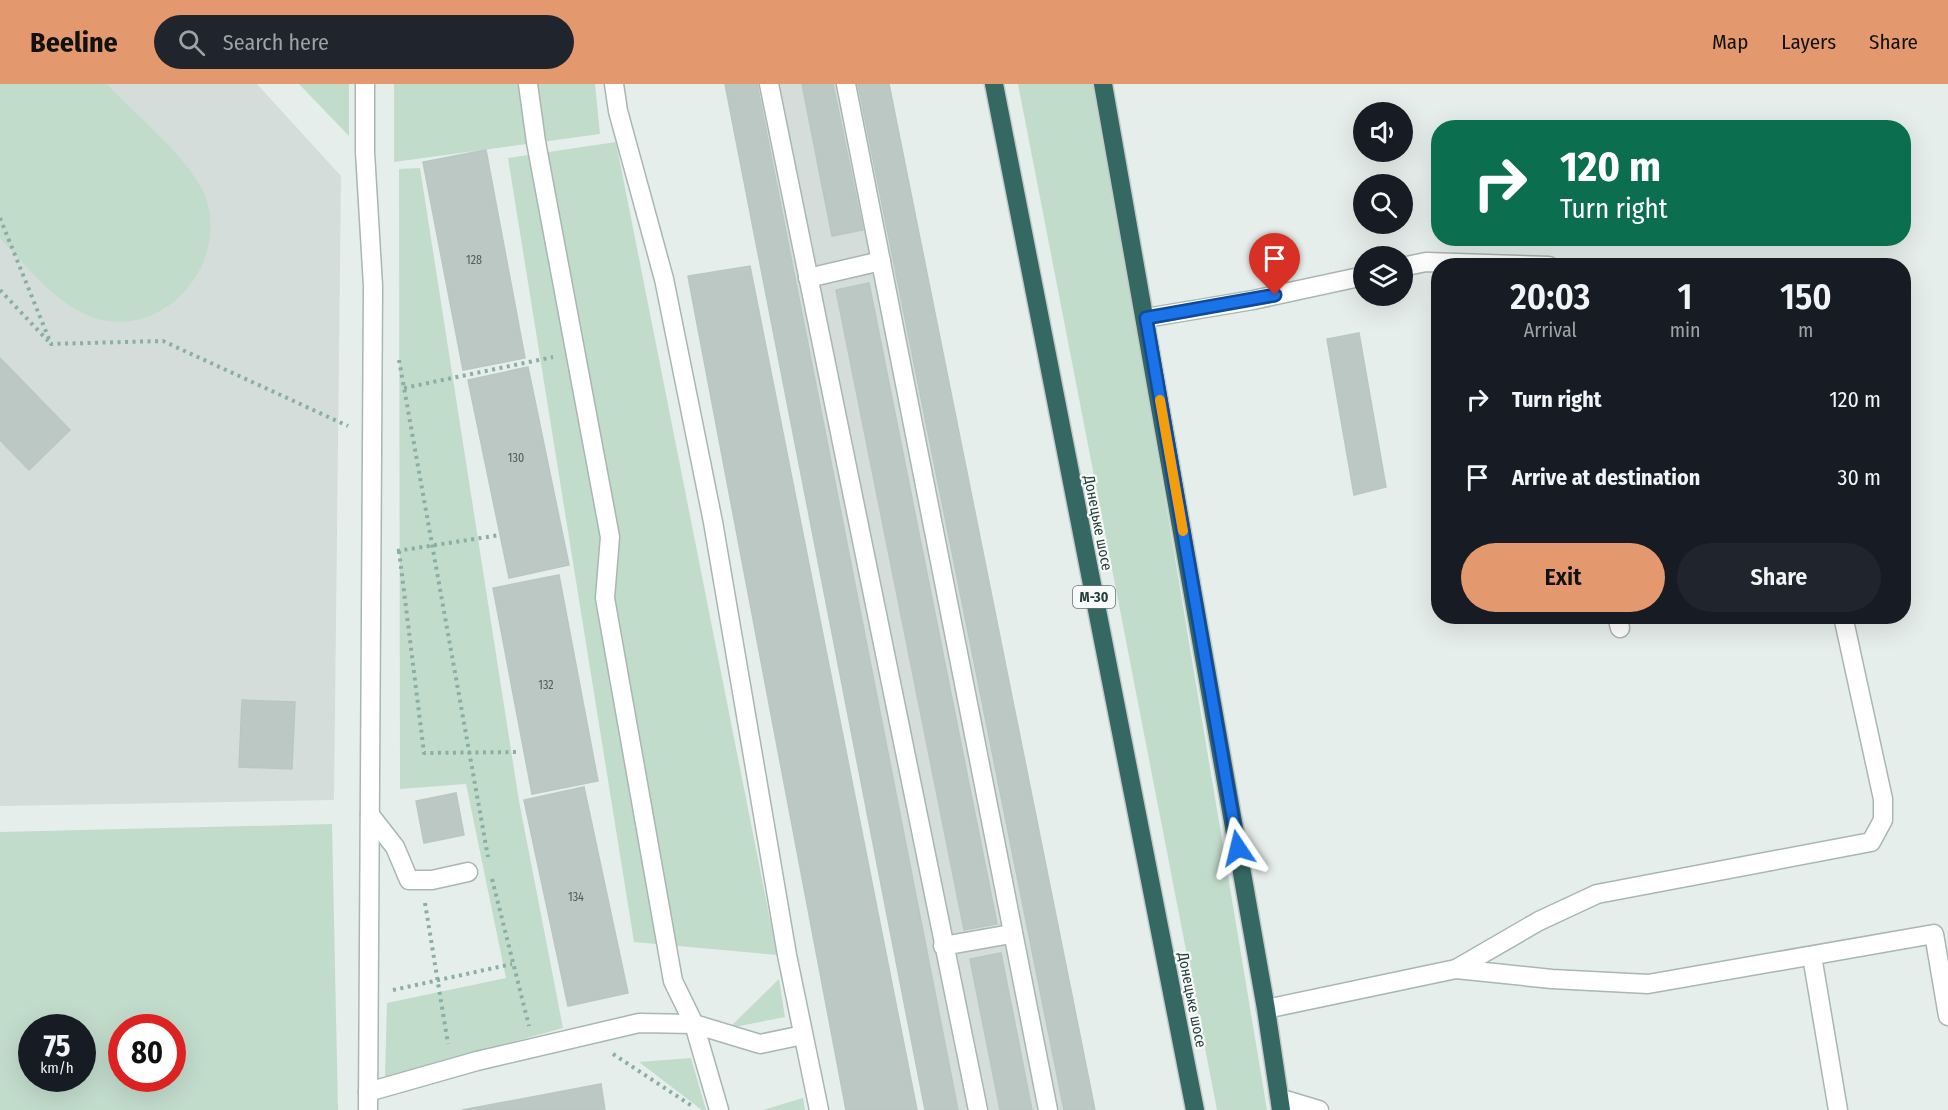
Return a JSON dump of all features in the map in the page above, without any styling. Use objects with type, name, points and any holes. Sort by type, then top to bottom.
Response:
[{"type":"highway","name":"Донецьке шосе","points":[[994,84],[1195,1110]]},
{"type":"highway","points":[[1103,84],[1266,1009],[1280,1104]]},
{"type":"street","points":[[365,84],[365,152],[373,286],[368,1101],[452,1068],[639,1023],[694,1024],[760,1044],[803,1035]]},
{"type":"street","points":[[528,84],[536,142],[610,537],[605,598],[673,981],[694,1024],[719,1110]]},
{"type":"street","points":[[614,84],[618,111],[664,279],[711,510],[803,1035],[819,1110]]},
{"type":"street","points":[[770,84],[978,1110]]},
{"type":"street","points":[[846,84],[1011,934],[1048,1110]]},
{"type":"street","points":[[808,278],[881,261]]},
{"type":"street","points":[[1413,265],[1431,262]]},
{"type":"street","points":[[1146,318],[1253,300],[1353,278]]},
{"type":"street","points":[[1266,1009],[1456,969],[1539,921],[1597,894],[1871,842],[1883,820],[1883,799],[1845,624]]},
{"type":"street","points":[[370,815],[394,847],[409,880],[432,880],[468,872]]},
{"type":"street","points":[[943,946],[1011,934]]},
{"type":"street","points":[[1456,969],[1552,980],[1647,984],[1934,934],[1948,1016]]},
{"type":"street","points":[[1812,956],[1838,1110]]},
{"type":"street","points":[[1280,1104],[1319,1110]]},
{"type":"path","points":[[0,218],[51,344]]},
{"type":"path","points":[[0,290],[51,344],[163,341],[372,437]]},
{"type":"path","points":[[404,388],[576,352]]},
{"type":"path","points":[[398,357],[490,865]]},
{"type":"path","points":[[371,555],[500,535]]},
{"type":"path","points":[[399,550],[424,753],[519,752]]},
{"type":"path","points":[[492,876],[534,1047]]},
{"type":"path","points":[[420,880],[439,980],[452,1068]]},
{"type":"path","points":[[369,995],[512,964]]},
{"type":"path","points":[[585,1036],[699,1110]]},
{"type":"shaded area","points":[[0,84],[257,84],[341,176],[334,800],[0,806]]},
{"type":"shaded area","points":[[725,84],[889,84],[1095,1110],[925,1110]]},
{"type":"green space","points":[[0,84],[107,84],[169,146],[191,172],[199,184],[209,210],[210,237],[203,263],[189,286],[170,305],[146,317],[120,322],[92,317],[65,303],[53,293],[0,238]]},
{"type":"green space","points":[[299,84],[349,84],[349,136]]},
{"type":"green space","points":[[394,84],[595,84],[600,134],[394,162]]},
{"type":"green space","points":[[1018,84],[1096,84],[1267,1110],[1217,1110]]},
{"type":"green space","points":[[616,142],[777,955],[634,942],[508,158]]},
{"type":"green space","points":[[420,168],[519,801],[563,1028],[385,1077],[387,1003],[506,978],[466,784],[400,789],[399,169]]},
{"type":"green space","points":[[332,824],[338,1110],[0,1110],[0,832]]},
{"type":"green space","points":[[779,979],[785,1017],[729,1028]]},
{"type":"green space","points":[[691,1058],[706,1110],[702,1110],[639,1062]]},
{"type":"green space","points":[[803,1098],[805,1110],[763,1110]]},
{"type":"building","points":[[725,84],[757,84],[958,1110],[925,1110]]},
{"type":"building","points":[[802,84],[833,84],[863,230],[832,236]]},
{"type":"building","points":[[858,84],[889,84],[1095,1110],[1064,1110]]},
{"type":"building","points":[[486,150],[525,358],[463,370],[423,162]]},
{"type":"building","points":[[750,266],[917,1110],[846,1110],[688,276]]},
{"type":"building","points":[[869,283],[997,924],[964,930],[836,290]]},
{"type":"building","points":[[1359,333],[1386,487],[1354,495],[1327,339]]},
{"type":"building","points":[[0,358],[70,430],[29,470],[0,440]]},
{"type":"building","points":[[528,367],[569,565],[509,578],[468,380]]},
{"type":"building","points":[[559,575],[598,781],[532,794],[493,588]]},
{"type":"building","points":[[242,700],[295,702],[292,769],[239,767]]},
{"type":"building","points":[[584,787],[628,993],[568,1006],[524,800]]},
{"type":"building","points":[[456,793],[464,835],[424,843],[416,801]]},
{"type":"building","points":[[1001,953],[1032,1110],[1000,1110],[970,959]]},
{"type":"building","points":[[601,1084],[605,1110],[462,1110]]},
{"type":"slow traffic","points":[[1160,400],[1183,531]]},
{"type":"route","points":[[1238,848],[1146,318],[1275,295]]}]
